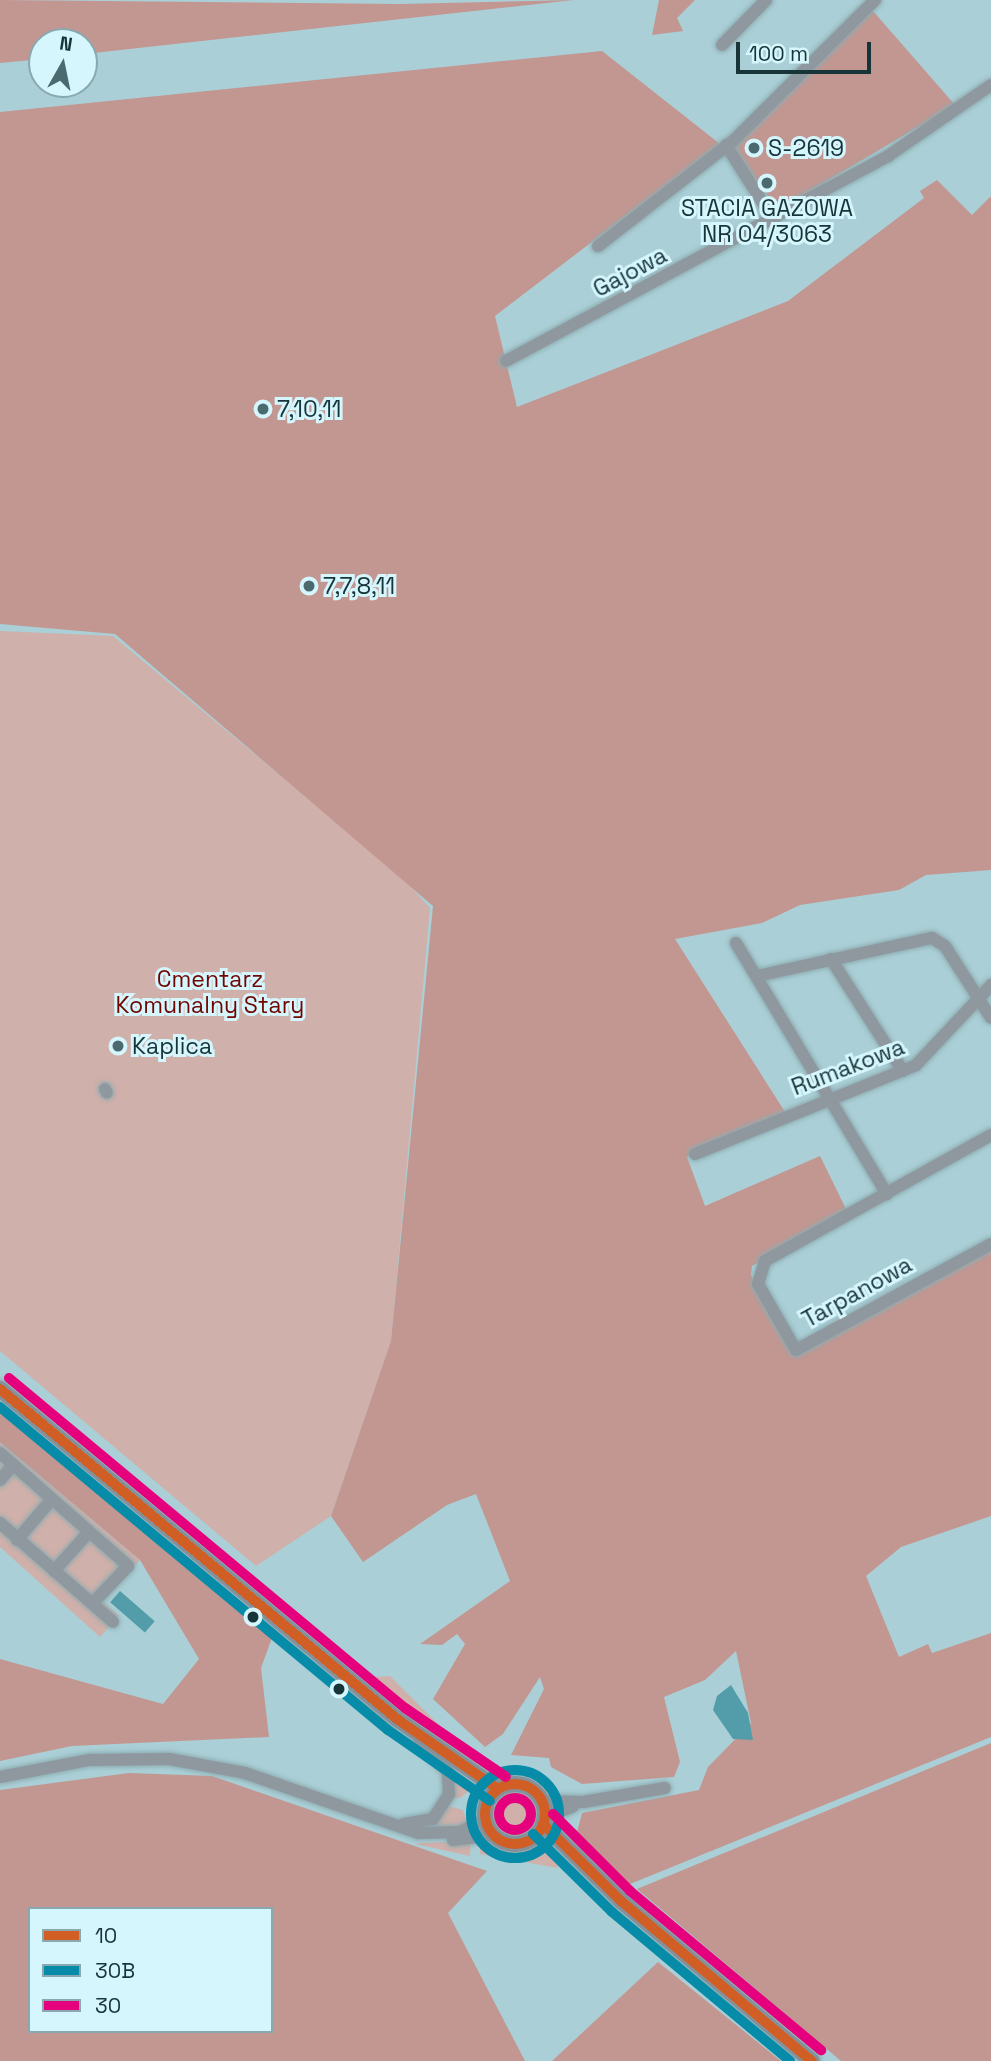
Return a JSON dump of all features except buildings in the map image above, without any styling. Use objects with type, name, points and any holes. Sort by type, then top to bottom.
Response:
[{"type":"main road","points":[[0,1389],[416,1734],[498,1789],[523,1785],[542,1801],[544,1821],[621,1900],[812,2061]]},
{"type":"main road","points":[[443,1754],[486,1810],[494,1835],[512,1843],[530,1839],[544,1821]]},
{"type":"main road","points":[[486,1810],[498,1789]]},
{"type":"main road","points":[[530,1839],[621,1900]]},
{"type":"street","points":[[722,45],[766,0]]},
{"type":"street","name":"Gajowa","points":[[598,246],[726,145],[875,0]]},
{"type":"street","name":"Gajowa","points":[[506,361],[774,220],[922,137],[991,85]]},
{"type":"street","points":[[726,145],[774,220]]},
{"type":"street","points":[[757,976],[932,938],[945,946],[991,1018]]},
{"type":"street","points":[[736,943],[833,1097],[887,1194],[991,1135]]},
{"type":"street","points":[[831,959],[903,1071]]},
{"type":"street","name":"Rumakowa","points":[[695,1154],[903,1071],[927,1056],[991,985]]},
{"type":"street","name":"Tarpanowa","points":[[887,1194],[765,1261],[758,1283],[796,1350],[991,1244]]},
{"type":"street","points":[[0,1453],[128,1566],[92,1604]]},
{"type":"street","points":[[0,1480],[13,1465]]},
{"type":"street","points":[[17,1539],[52,1499]]},
{"type":"street","points":[[0,1523],[113,1622]]},
{"type":"street","points":[[54,1572],[89,1532]]},
{"type":"street","points":[[352,1811],[415,1825],[442,1809],[450,1794],[448,1772],[416,1734]]},
{"type":"street","points":[[0,1777],[89,1760],[169,1759],[222,1767],[334,1804],[418,1838],[494,1835]]},
{"type":"street","points":[[542,1801],[583,1802],[665,1788]]},
{"type":"street","points":[[544,1821],[583,1802]]},
{"type":"street","points":[[372,1820],[439,1834],[486,1810]]},
{"type":"green space","name":"Cmentarz Komunalny Stary","points":[[0,631],[113,636],[401,876],[430,908],[391,1341],[331,1516],[256,1566],[0,1351]]},
{"type":"green space","points":[[0,1442],[140,1560],[101,1600],[119,1616],[100,1637],[0,1547]]},
{"type":"green space","points":[[271,1590],[374,1677],[390,1676],[482,1768],[469,1764],[326,1639],[262,1592]]},
{"type":"green space","points":[[299,1647],[389,1721],[386,1724]]},
{"type":"green space","points":[[452,1771],[471,1789],[460,1798],[452,1798]]},
{"type":"green space","points":[[514,1776],[533,1782],[554,1795],[526,1782],[499,1783],[492,1777]]},
{"type":"green space","points":[[515,1790],[532,1796],[538,1813],[532,1830],[515,1836],[498,1830],[492,1813],[498,1796]]},
{"type":"green space","points":[[449,1806],[463,1810],[468,1826],[420,1829]]},
{"type":"green space","points":[[480,1839],[536,1845],[560,1861],[557,1868],[480,1854]]},
{"type":"green space","points":[[471,1841],[470,1856],[415,1844],[422,1843]]},
{"type":"shaded area","points":[[0,0],[400,4],[574,0],[98,52],[98,28],[28,28],[28,60],[0,63]]},
{"type":"shaded area","points":[[659,0],[695,0],[677,18],[683,31],[652,35]]},
{"type":"shaded area","points":[[873,11],[955,105],[778,210],[732,146]]},
{"type":"shaded area","points":[[602,51],[720,144],[495,316],[517,407],[788,301],[924,198],[920,191],[937,180],[972,215],[991,196],[991,870],[926,875],[899,890],[800,905],[762,923],[675,939],[787,1115],[687,1157],[705,1206],[820,1156],[849,1215],[752,1266],[751,1275],[796,1349],[991,1248],[991,1516],[901,1547],[866,1576],[899,1657],[928,1644],[932,1653],[991,1633],[991,1737],[630,1884],[573,1848],[582,1813],[699,1790],[708,1767],[751,1723],[736,1651],[705,1680],[664,1697],[680,1762],[674,1777],[582,1784],[551,1767],[549,1758],[511,1755],[544,1689],[540,1677],[503,1734],[485,1747],[433,1699],[465,1644],[457,1634],[442,1645],[420,1644],[510,1581],[476,1494],[447,1505],[363,1562],[331,1516],[391,1341],[433,906],[115,634],[0,624],[0,112]]},
{"type":"shaded area","points":[[0,1407],[273,1635],[261,1668],[269,1737],[72,1746],[0,1761],[0,1659],[163,1704],[199,1659],[140,1560],[0,1442]]},
{"type":"shaded area","points":[[991,1743],[991,2061],[841,2061],[637,1889]]},
{"type":"shaded area","points":[[129,1773],[212,1776],[487,1871],[448,1913],[525,2061],[0,2061],[0,1790]]},
{"type":"shaded area","points":[[658,1962],[781,2061],[552,2061]]},
{"type":"water","points":[[120,1591],[155,1621],[145,1632],[110,1602]]},
{"type":"water","points":[[731,1685],[748,1713],[753,1740],[733,1739],[713,1710],[717,1696]]},
{"type":"transit line","name":"30","points":[[9,1378],[405,1708],[506,1777]]},
{"type":"transit line","name":"10","points":[[0,1389],[397,1719],[498,1789]]},
{"type":"transit line","name":"30B","points":[[0,1407],[388,1730],[490,1801]]},
{"type":"transit line","name":"30B","points":[[515,1770],[532,1774],[546,1783],[555,1797],[559,1814],[555,1831],[546,1845],[532,1854],[515,1858],[498,1854],[484,1845],[475,1831],[471,1814],[475,1797],[484,1783],[498,1774],[515,1770]]},
{"type":"transit line","name":"10","points":[[515,1784],[536,1793],[545,1814],[536,1835],[515,1844],[494,1835],[485,1814],[494,1793],[515,1784]]},
{"type":"transit line","name":"30","points":[[515,1798],[526,1803],[531,1814],[526,1825],[515,1830],[504,1825],[499,1814],[504,1803],[515,1798]]},
{"type":"transit line","name":"30","points":[[553,1814],[630,1891],[821,2050]]},
{"type":"transit line","name":"10","points":[[543,1824],[621,1901],[812,2061]]},
{"type":"transit line","name":"30B","points":[[533,1834],[612,1912],[790,2061]]},
{"type":"place","name":"S-2619","points":[[754,148]]},
{"type":"place","name":"STACIA GAZOWA NR 04/3063","points":[[767,183]]},
{"type":"place","name":"7,10,11","points":[[263,409]]},
{"type":"place","name":"7,7,8,11","points":[[309,586]]},
{"type":"place","name":"Kaplica","points":[[118,1046]]}]
